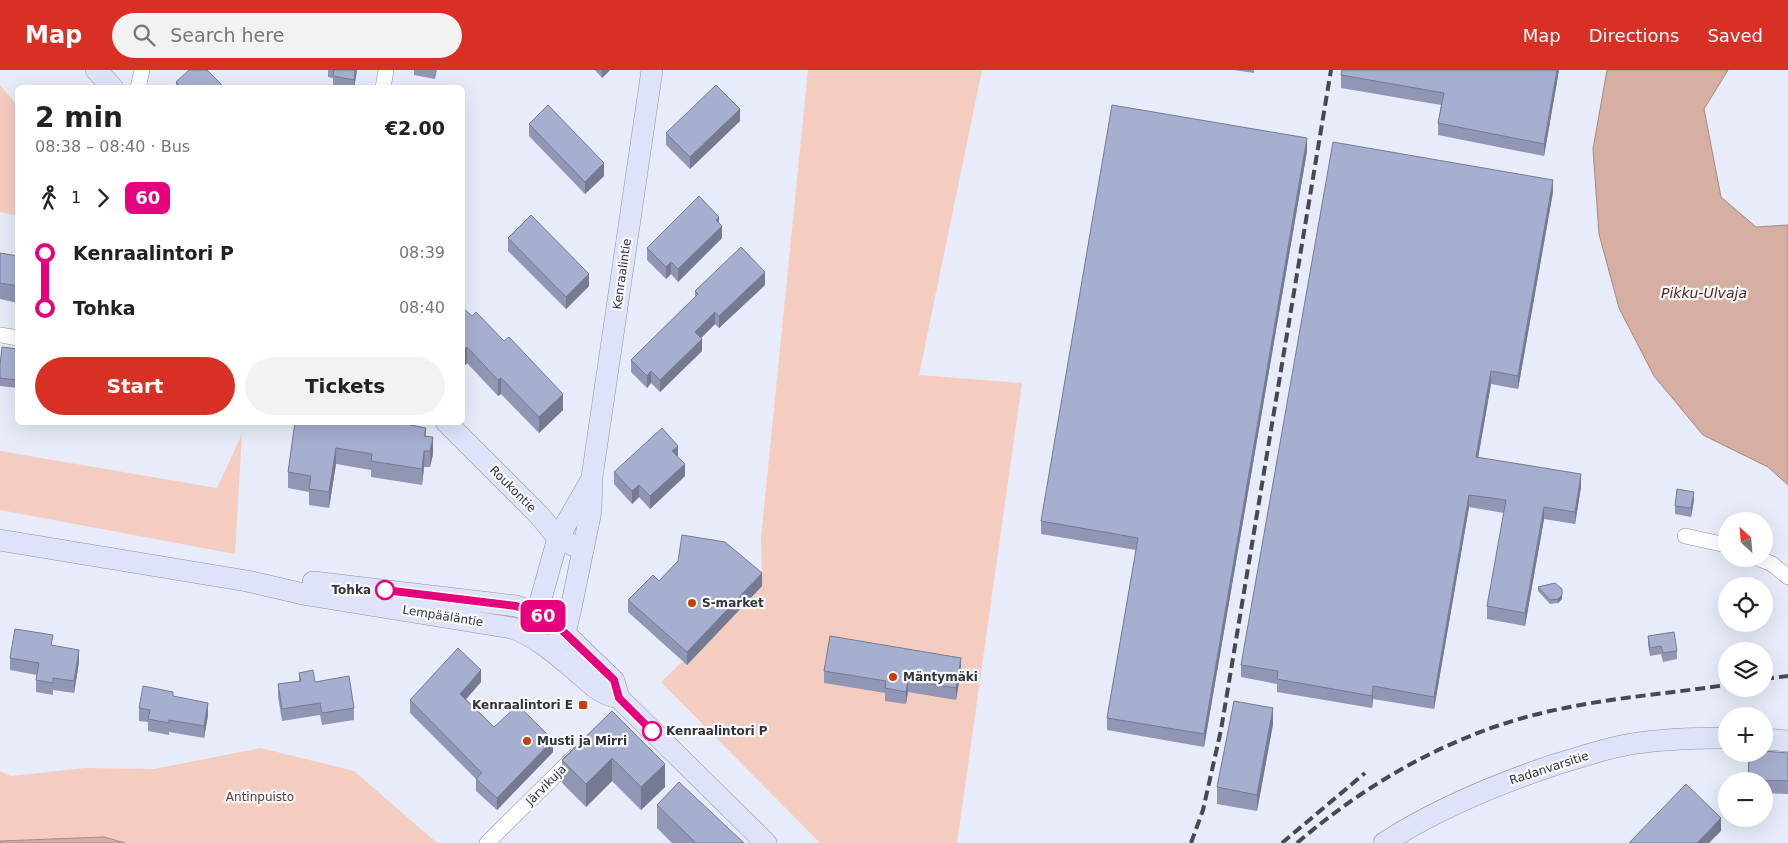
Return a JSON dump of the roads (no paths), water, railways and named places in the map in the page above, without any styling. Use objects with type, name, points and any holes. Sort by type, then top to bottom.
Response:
[{"type":"street","points":[[96,70],[110,85]]},
{"type":"street","points":[[139,85],[142,70]]},
{"type":"street","points":[[383,85],[386,70]]},
{"type":"street","name":"Kenraalintie","points":[[565,633],[591,511],[592,477],[652,70]]},
{"type":"street","points":[[0,335],[15,338]]},
{"type":"street","name":"Roukontie","points":[[449,425],[539,515],[558,538],[583,550]]},
{"type":"street","name":"Kenraalintie","points":[[550,649],[539,634],[535,622],[536,613],[558,538],[577,507],[592,477]]},
{"type":"street","points":[[1685,536],[1718,543]]},
{"type":"street","name":"Lempääläntie","points":[[0,540],[247,581],[308,595],[512,628],[528,634],[550,649],[620,706],[766,843]]},
{"type":"street","points":[[1773,565],[1788,577]]},
{"type":"street","name":"Lempääläntie","points":[[247,581],[310,582],[516,606],[549,620],[614,680],[620,706]]},
{"type":"street","points":[[550,649],[565,633]]},
{"type":"street","name":"Radanvarsitie","points":[[1384,843],[1437,811],[1484,790],[1532,772],[1630,744],[1688,738],[1718,738]]},
{"type":"street","points":[[1773,740],[1788,741]]},
{"type":"street","name":"Järvikuja","points":[[486,843],[583,748]]},
{"type":"water","name":"Pikku-Ulvaja","points":[[1607,70],[1728,70],[1704,109],[1721,197],[1756,227],[1788,225],[1788,485],[1768,467],[1703,435],[1654,376],[1619,308],[1599,234],[1593,149]]},
{"type":"water","points":[[104,837],[125,843],[0,843],[0,841]]},
{"type":"railway","points":[[1191,843],[1203,810],[1221,730],[1331,70]]},
{"type":"railway","points":[[1773,678],[1788,676]]},
{"type":"railway","points":[[1297,843],[1357,797],[1389,776],[1422,758],[1492,728],[1528,717],[1585,704],[1718,686]]},
{"type":"railway","points":[[1282,843],[1365,773]]},
{"type":"place","name":"Tohka","points":[[385,590]]},
{"type":"place","name":"S-market","points":[[692,603]]},
{"type":"place","name":"Mäntymäki","points":[[893,677]]},
{"type":"place","name":"Kenraalintori E","points":[[583,705]]},
{"type":"place","name":"Kenraalintori P","points":[[652,731]]},
{"type":"place","name":"Musti ja Mirri","points":[[527,741]]},
{"type":"park label","name":"Antinpuisto","points":[[260,797]]}]
